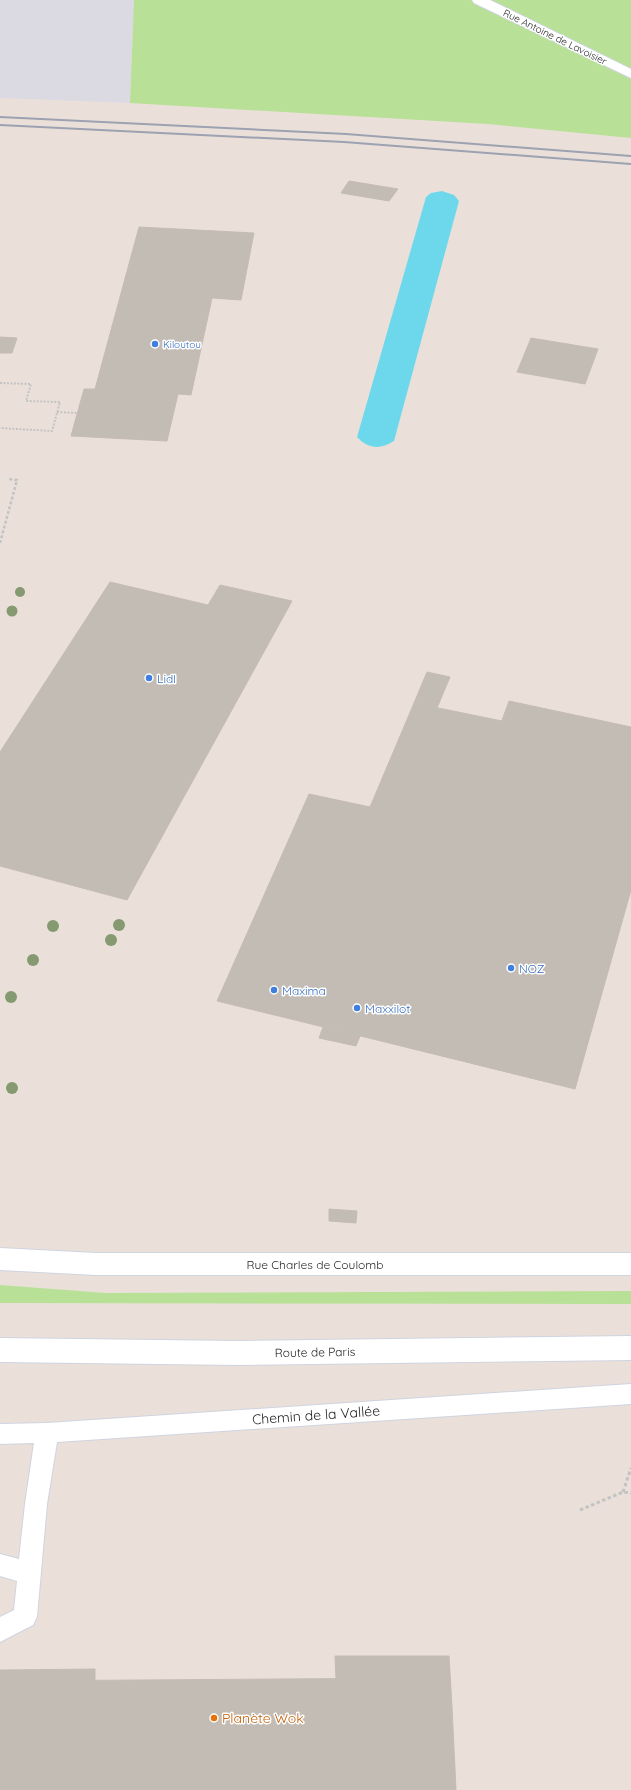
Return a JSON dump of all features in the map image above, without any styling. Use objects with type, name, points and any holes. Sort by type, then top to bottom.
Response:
[{"type":"street","name":"Rue Antoine de Lavoisier","points":[[479,0],[631,74]]},
{"type":"street","name":"Rue Charles de Coulomb","points":[[0,1259],[96,1264],[631,1264]]},
{"type":"street","name":"Route de Paris","points":[[0,1350],[238,1353],[631,1348]]},
{"type":"lane","name":"Chemin de la Vallée","points":[[0,1434],[47,1433],[631,1394]]},
{"type":"lane","points":[[0,1630],[24,1617],[30,1573],[36,1504],[47,1433]]},
{"type":"lane","points":[[0,1565],[30,1573]]},
{"type":"path","points":[[0,383],[31,384],[26,401],[60,402],[52,431],[0,428]]},
{"type":"path","points":[[57,412],[77,413]]},
{"type":"path","points":[[0,543],[17,480],[9,479]]},
{"type":"path","points":[[623,1492],[631,1468]]},
{"type":"path","points":[[580,1510],[623,1492],[631,1493]]},
{"type":"shaded area","points":[[0,0],[134,0],[130,103],[0,98]]},
{"type":"green space","points":[[134,0],[631,0],[631,138],[488,124],[130,103]]},
{"type":"green space","points":[[0,1285],[106,1293],[631,1291],[631,1304],[0,1303]]},
{"type":"water","points":[[442,191],[454,195],[459,201],[394,441],[384,446],[370,446],[365,444],[357,437],[426,197],[431,193]]},
{"type":"building","points":[[349,181],[398,189],[389,201],[341,193]]},
{"type":"building","name":"Kiloutou","points":[[139,227],[254,233],[241,300],[212,298],[191,395],[178,394],[167,441],[71,436],[84,389],[95,389]]},
{"type":"building","points":[[0,337],[17,338],[12,353],[0,353]]},
{"type":"building","points":[[531,338],[598,349],[585,384],[517,372]]},
{"type":"building","name":"Lidl","points":[[110,582],[208,605],[220,585],[292,601],[127,900],[0,866],[0,752]]},
{"type":"building","points":[[427,672],[450,677],[437,708],[414,703]]},
{"type":"building","points":[[509,701],[631,727],[631,890],[455,850]]},
{"type":"building","points":[[414,703],[502,721],[385,1042],[217,1001],[309,794],[370,807]]},
{"type":"building","name":"NOZ","points":[[455,850],[631,890],[575,1089],[385,1042]]},
{"type":"building","points":[[323,1027],[360,1036],[356,1046],[319,1038]]},
{"type":"building","points":[[329,1209],[357,1211],[356,1223],[329,1221]]},
{"type":"building","points":[[335,1656],[449,1656],[452,1707],[420,1708],[418,1678],[336,1679]]},
{"type":"building","points":[[95,1669],[95,1681],[0,1681],[0,1670]]},
{"type":"building","points":[[418,1678],[420,1708],[452,1707],[456,1790],[0,1790],[0,1681]]},
{"type":"railway","points":[[0,117],[346,134],[631,156]]},
{"type":"railway","points":[[0,125],[344,142],[631,164]]},
{"type":"place","name":"Kiloutou","points":[[155,344]]},
{"type":"place","name":"Lidl","points":[[149,678]]},
{"type":"place","name":"NOZ","points":[[511,968]]},
{"type":"place","name":"Maxima","points":[[274,990]]},
{"type":"place","name":"Maxxilot","points":[[357,1008]]},
{"type":"place","name":"Planète Wok","points":[[214,1718]]}]
